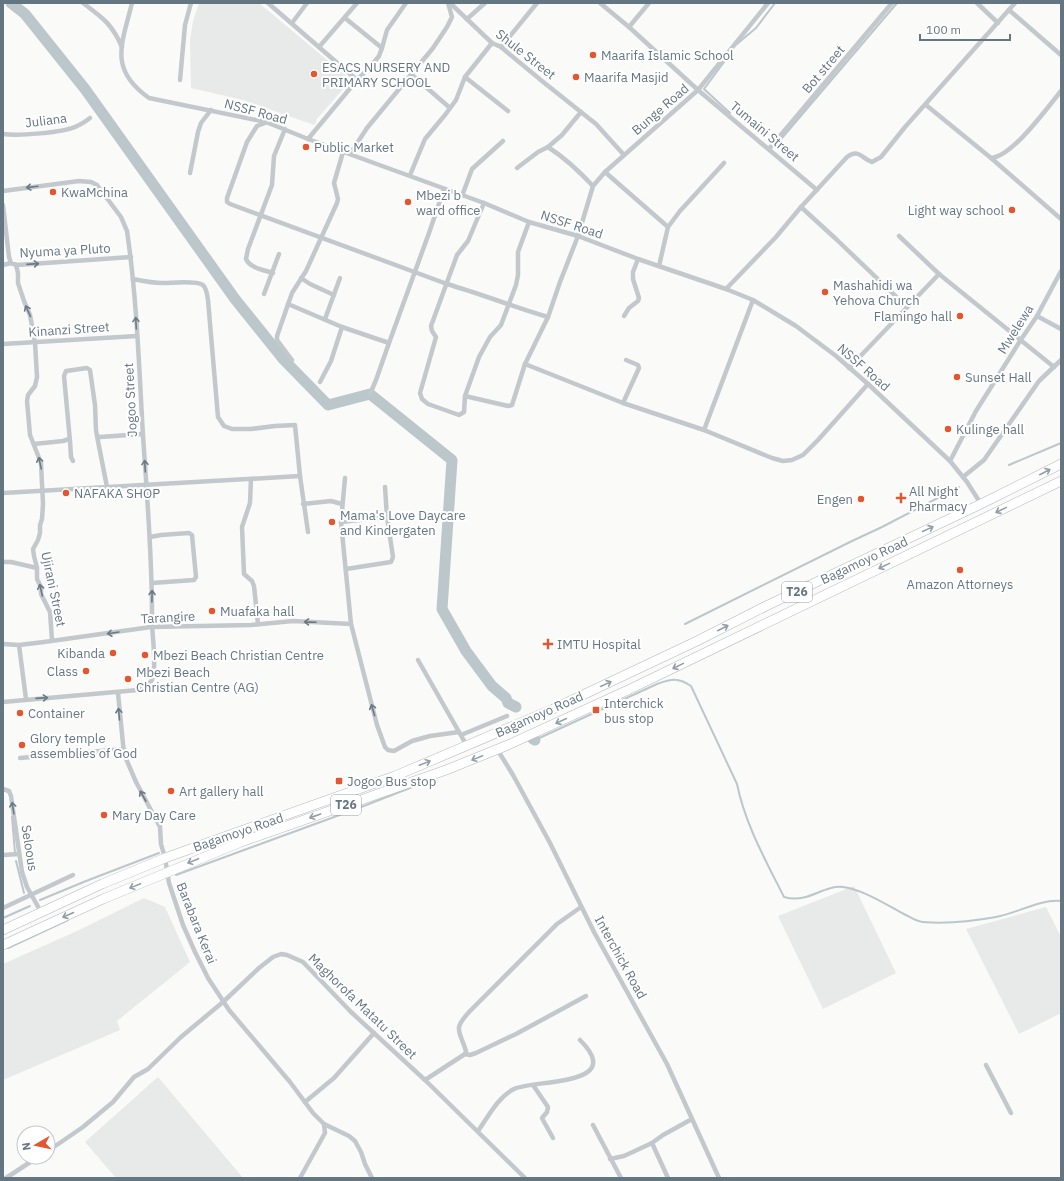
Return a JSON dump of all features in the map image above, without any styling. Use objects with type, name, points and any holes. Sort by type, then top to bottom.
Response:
[{"type":"highway","name":"Bagamoyo Road","points":[[3,930],[102,884],[165,858],[395,776],[519,724],[981,504],[1061,464]]},
{"type":"highway","name":"Bagamoyo Road","points":[[3,945],[103,899],[241,842],[446,770],[526,737],[636,686],[1061,481]]},
{"type":"street","points":[[83,3],[110,24],[122,47]]},
{"type":"street","points":[[122,47],[132,3]]},
{"type":"street","points":[[180,80],[185,25],[191,3]]},
{"type":"street","points":[[268,3],[356,80]]},
{"type":"street","points":[[292,23],[307,3]]},
{"type":"street","points":[[319,47],[357,3]]},
{"type":"street","points":[[308,139],[356,80],[372,65],[382,48],[387,30],[406,3]]},
{"type":"street","points":[[350,154],[367,128],[432,48],[451,20],[452,17],[449,3]]},
{"type":"street","name":"Shule Street","points":[[449,3],[468,19],[492,43],[501,47],[596,124],[624,155]]},
{"type":"street","points":[[468,19],[485,3]]},
{"type":"street","points":[[501,47],[537,3]]},
{"type":"street","name":"Tumaini Street","points":[[600,3],[629,27],[698,90],[817,190]]},
{"type":"street","points":[[629,27],[649,3]]},
{"type":"street","name":"Bunge Road","points":[[465,396],[510,406],[514,402],[525,364],[548,317],[578,236],[594,186],[605,172],[698,90],[768,3]]},
{"type":"street","name":"Bot street","points":[[769,149],[892,3]]},
{"type":"street","points":[[977,3],[998,22]]},
{"type":"street","points":[[726,289],[852,154],[861,155],[872,162],[876,161],[1015,3]]},
{"type":"street","points":[[1009,10],[1061,55]]},
{"type":"street","points":[[344,18],[382,48]]},
{"type":"street","points":[[410,175],[425,139],[456,100],[465,77],[492,43]]},
{"type":"street","name":"NSSF Road","points":[[122,47],[121,60],[124,72],[138,91],[149,98],[266,122],[308,139],[484,203],[529,222],[578,236],[753,300],[796,326],[868,384],[950,461],[981,504]]},
{"type":"street","points":[[411,74],[450,108]]},
{"type":"street","points":[[465,77],[508,111]]},
{"type":"street","points":[[991,158],[995,158],[1009,151],[1061,91]]},
{"type":"street","points":[[926,105],[991,158],[1061,219]]},
{"type":"street","points":[[190,173],[201,123],[211,110]]},
{"type":"street","points":[[518,168],[538,152],[548,147],[562,135],[581,112]]},
{"type":"street","name":"Juliana","points":[[3,134],[45,133],[67,129],[76,127],[90,118]]},
{"type":"street","points":[[266,122],[257,126],[250,138],[227,198],[227,202],[447,284],[477,293],[509,306],[548,317]]},
{"type":"street","points":[[273,273],[248,263],[246,255],[272,185],[274,156],[285,129]]},
{"type":"street","points":[[462,196],[472,169],[503,141]]},
{"type":"street","points":[[548,147],[562,156],[594,186]]},
{"type":"street","points":[[292,360],[277,340],[277,336],[292,293],[306,271],[323,238],[338,199],[334,183],[343,152]]},
{"type":"street","points":[[659,266],[668,227],[680,210],[724,164]]},
{"type":"street","points":[[605,172],[668,227]]},
{"type":"street","name":"Jogoo Street","points":[[3,191],[79,181],[91,182],[97,185],[121,217],[127,231],[133,279],[150,537],[154,665],[151,683],[145,688],[138,690],[118,693],[3,702]]},
{"type":"street","points":[[370,394],[444,189]]},
{"type":"street","points":[[484,203],[468,241],[457,255],[431,326],[436,337],[420,393],[422,399],[428,404],[459,414],[464,412],[465,396],[479,357],[490,337],[501,325],[509,306],[518,275],[518,252],[529,222]]},
{"type":"street","name":"Nyuma ya Pluto","points":[[3,205],[8,257],[13,264],[130,257]]},
{"type":"street","points":[[801,207],[907,307]]},
{"type":"street","points":[[899,236],[939,274],[1054,367]]},
{"type":"street","points":[[264,294],[279,254]]},
{"type":"street","points":[[624,316],[629,308],[638,302],[639,298],[633,279],[633,272],[638,259]]},
{"type":"street","points":[[3,265],[13,264]]},
{"type":"street","name":"Ujirani Street","points":[[13,264],[18,273],[18,283],[30,315],[35,342],[37,377],[35,386],[28,395],[27,401],[30,435],[41,464],[43,491],[42,519],[38,540],[33,549],[37,568],[37,580],[41,587],[41,594],[50,612],[52,640]]},
{"type":"street","name":"Mwelewa","points":[[950,461],[976,411],[1037,316],[1061,271]]},
{"type":"street","points":[[849,368],[939,274]]},
{"type":"street","points":[[301,278],[310,284],[334,295]]},
{"type":"street","points":[[325,319],[340,278]]},
{"type":"street","points":[[133,279],[143,282],[196,283],[204,286],[208,300],[218,417],[224,426],[232,429],[251,429],[295,425],[303,504],[308,532]]},
{"type":"street","points":[[704,430],[753,300]]},
{"type":"street","points":[[288,304],[342,327],[389,343]]},
{"type":"street","points":[[1037,316],[1061,329]]},
{"type":"street","points":[[320,382],[331,361],[342,327]]},
{"type":"street","name":"Kinanzi Street","points":[[3,344],[137,336]]},
{"type":"street","points":[[623,403],[639,368],[638,365],[626,360]]},
{"type":"street","points":[[963,477],[984,460],[1039,381],[1061,360]]},
{"type":"street","points":[[525,364],[623,403],[704,430],[772,458],[783,461],[792,460],[803,454],[818,440],[868,384]]},
{"type":"street","points":[[73,461],[71,457],[69,439],[64,374],[68,371],[87,368],[91,371],[96,430],[107,487]]},
{"type":"street","points":[[97,436],[143,434]]},
{"type":"street","points":[[34,444],[69,439]]},
{"type":"street","points":[[3,493],[300,476]]},
{"type":"street","points":[[345,478],[341,522],[351,624],[375,718],[385,747],[388,750],[394,751],[412,741],[460,733],[507,716]]},
{"type":"street","points":[[251,479],[250,503],[242,527],[242,556],[244,574],[252,581],[254,586],[258,624]]},
{"type":"street","points":[[346,569],[391,562],[393,557],[387,517],[385,487]]},
{"type":"street","points":[[303,504],[331,501],[342,504]]},
{"type":"street","points":[[341,522],[387,517]]},
{"type":"street","points":[[150,537],[169,534],[192,534],[196,577],[194,580],[152,583]]},
{"type":"street","points":[[3,562],[11,562],[37,568]]},
{"type":"street","name":"Tarangire","points":[[3,644],[19,644],[100,635],[152,627],[198,627],[293,621],[351,624]]},
{"type":"street","points":[[19,644],[26,699]]},
{"type":"street","points":[[418,660],[467,746]]},
{"type":"street","name":"Barabara Kerai","points":[[118,693],[124,749],[128,764],[160,827],[161,844],[169,883],[183,925],[195,952],[208,978],[223,1002],[324,1124]]},
{"type":"street","points":[[20,758],[124,749]]},
{"type":"street","name":"Interchick Road","points":[[497,749],[550,843],[581,907],[667,1064],[719,1178]]},
{"type":"street","name":"Seloous","points":[[3,789],[9,791],[11,796],[22,872],[31,896],[41,912]]},
{"type":"street","points":[[3,855],[19,854]]},
{"type":"street","points":[[3,908],[73,875]]},
{"type":"street","points":[[465,1054],[466,1051],[458,1030],[460,1022],[557,924],[581,907]]},
{"type":"street","name":"Maghorofa Matatu Street","points":[[56,1146],[83,1127],[113,1102],[134,1078],[148,1069],[181,1037],[223,1002],[259,968],[281,954],[303,962],[374,1033],[425,1080],[525,1178]]},
{"type":"street","points":[[425,1080],[465,1054],[476,1054],[586,996]]},
{"type":"street","points":[[305,1102],[334,1078],[374,1033]]},
{"type":"street","points":[[478,1131],[497,1105],[509,1092],[533,1085],[568,1081],[590,1069],[592,1064],[591,1053],[580,1040]]},
{"type":"street","points":[[986,1065],[1011,1113]]},
{"type":"street","points":[[533,1085],[548,1107],[547,1112],[542,1118],[553,1138]]},
{"type":"street","points":[[610,1159],[624,1156],[652,1143],[663,1135],[692,1119]]},
{"type":"street","points":[[300,1178],[325,1133],[324,1124]]},
{"type":"street","points":[[324,1124],[350,1136],[355,1141],[372,1178]]},
{"type":"street","points":[[593,1125],[620,1178]]},
{"type":"street","points":[[652,1143],[668,1178]]},
{"type":"street","points":[[6,1178],[26,1165]]},
{"type":"shaded area","points":[[199,3],[259,3],[351,80],[316,120],[317,121],[314,125],[243,100],[191,88],[190,40],[193,21]]},
{"type":"shaded area","points":[[854,886],[896,973],[823,1009],[778,916]]},
{"type":"shaded area","points":[[144,898],[165,907],[190,962],[117,1021],[120,1030],[3,1080],[3,964],[77,931]]},
{"type":"shaded area","points":[[1046,907],[1061,937],[1061,1013],[1019,1034],[966,929]]},
{"type":"shaded area","points":[[158,1077],[243,1178],[116,1178],[85,1142]]},
{"type":"waterway","points":[[11,3],[25,14],[85,89],[235,299],[284,360],[328,405],[370,394],[452,460],[442,609],[466,651],[492,686],[506,698],[508,703],[516,707]]},
{"type":"waterway","points":[[737,44],[756,28],[775,3]]},
{"type":"waterway","points":[[776,145],[897,3]]},
{"type":"waterway","points":[[724,62],[704,89],[730,113]]},
{"type":"waterway","points":[[1009,465],[1061,443]]},
{"type":"waterway","points":[[685,624],[882,527],[959,487]]},
{"type":"waterway","points":[[535,740],[657,684],[670,680],[682,681],[691,686],[737,784],[745,813],[763,856],[784,897],[801,898],[835,887],[843,887],[867,894],[916,920],[932,923],[960,922],[987,918],[1004,915],[1045,902],[1061,901]]},
{"type":"waterway","points":[[176,875],[415,786]]},
{"type":"waterway","points":[[12,817],[15,853]]},
{"type":"waterway","points":[[40,900],[159,853]]},
{"type":"waterway","points":[[16,861],[24,893]]},
{"type":"waterway","points":[[3,918],[30,906]]},
{"type":"waterway","points":[[8,948],[68,920]]},
{"type":"place","name":"Maarifa Islamic School","points":[[593,55]]},
{"type":"place","name":"ESACS NURSERY AND PRIMARY SCHOOL","points":[[314,74]]},
{"type":"place","name":"Maarifa Masjid","points":[[576,77]]},
{"type":"place","name":"Public Market","points":[[306,147]]},
{"type":"place","name":"KwaMchina","points":[[53,192]]},
{"type":"place","name":"Mbezi b ward office","points":[[408,202]]},
{"type":"place","name":"Light way school","points":[[1012,210]]},
{"type":"place","name":"Mashahidi wa Yehova Church","points":[[825,292]]},
{"type":"place","name":"Flamingo hall","points":[[960,316]]},
{"type":"place","name":"Sunset Hall","points":[[957,377]]},
{"type":"place","name":"Kulinge hall","points":[[948,429]]},
{"type":"place","name":"NAFAKA SHOP","points":[[66,493]]},
{"type":"place","name":"All Night Pharmacy","points":[[901,498]]},
{"type":"place","name":"Engen","points":[[861,499]]},
{"type":"place","name":"Mama's Love Daycare and Kindergaten","points":[[332,522]]},
{"type":"place","name":"Amazon Attorneys","points":[[960,570]]},
{"type":"place","name":"Muafaka hall","points":[[212,611]]},
{"type":"place","name":"IMTU Hospital","points":[[548,644]]},
{"type":"place","name":"Kibanda","points":[[113,653]]},
{"type":"place","name":"Mbezi Beach Christian Centre","points":[[145,655]]},
{"type":"place","name":"Class","points":[[86,671]]},
{"type":"place","name":"Mbezi Beach Christian Centre (AG)","points":[[128,679]]},
{"type":"place","name":"Interchick bus stop","points":[[596,710]]},
{"type":"place","name":"Container","points":[[20,713]]},
{"type":"place","name":"Glory temple assemblies of God","points":[[22,745]]},
{"type":"place","name":"Jogoo Bus stop","points":[[339,781]]},
{"type":"place","name":"Art gallery hall","points":[[171,791]]},
{"type":"place","name":"Mary Day Care","points":[[104,815]]}]
